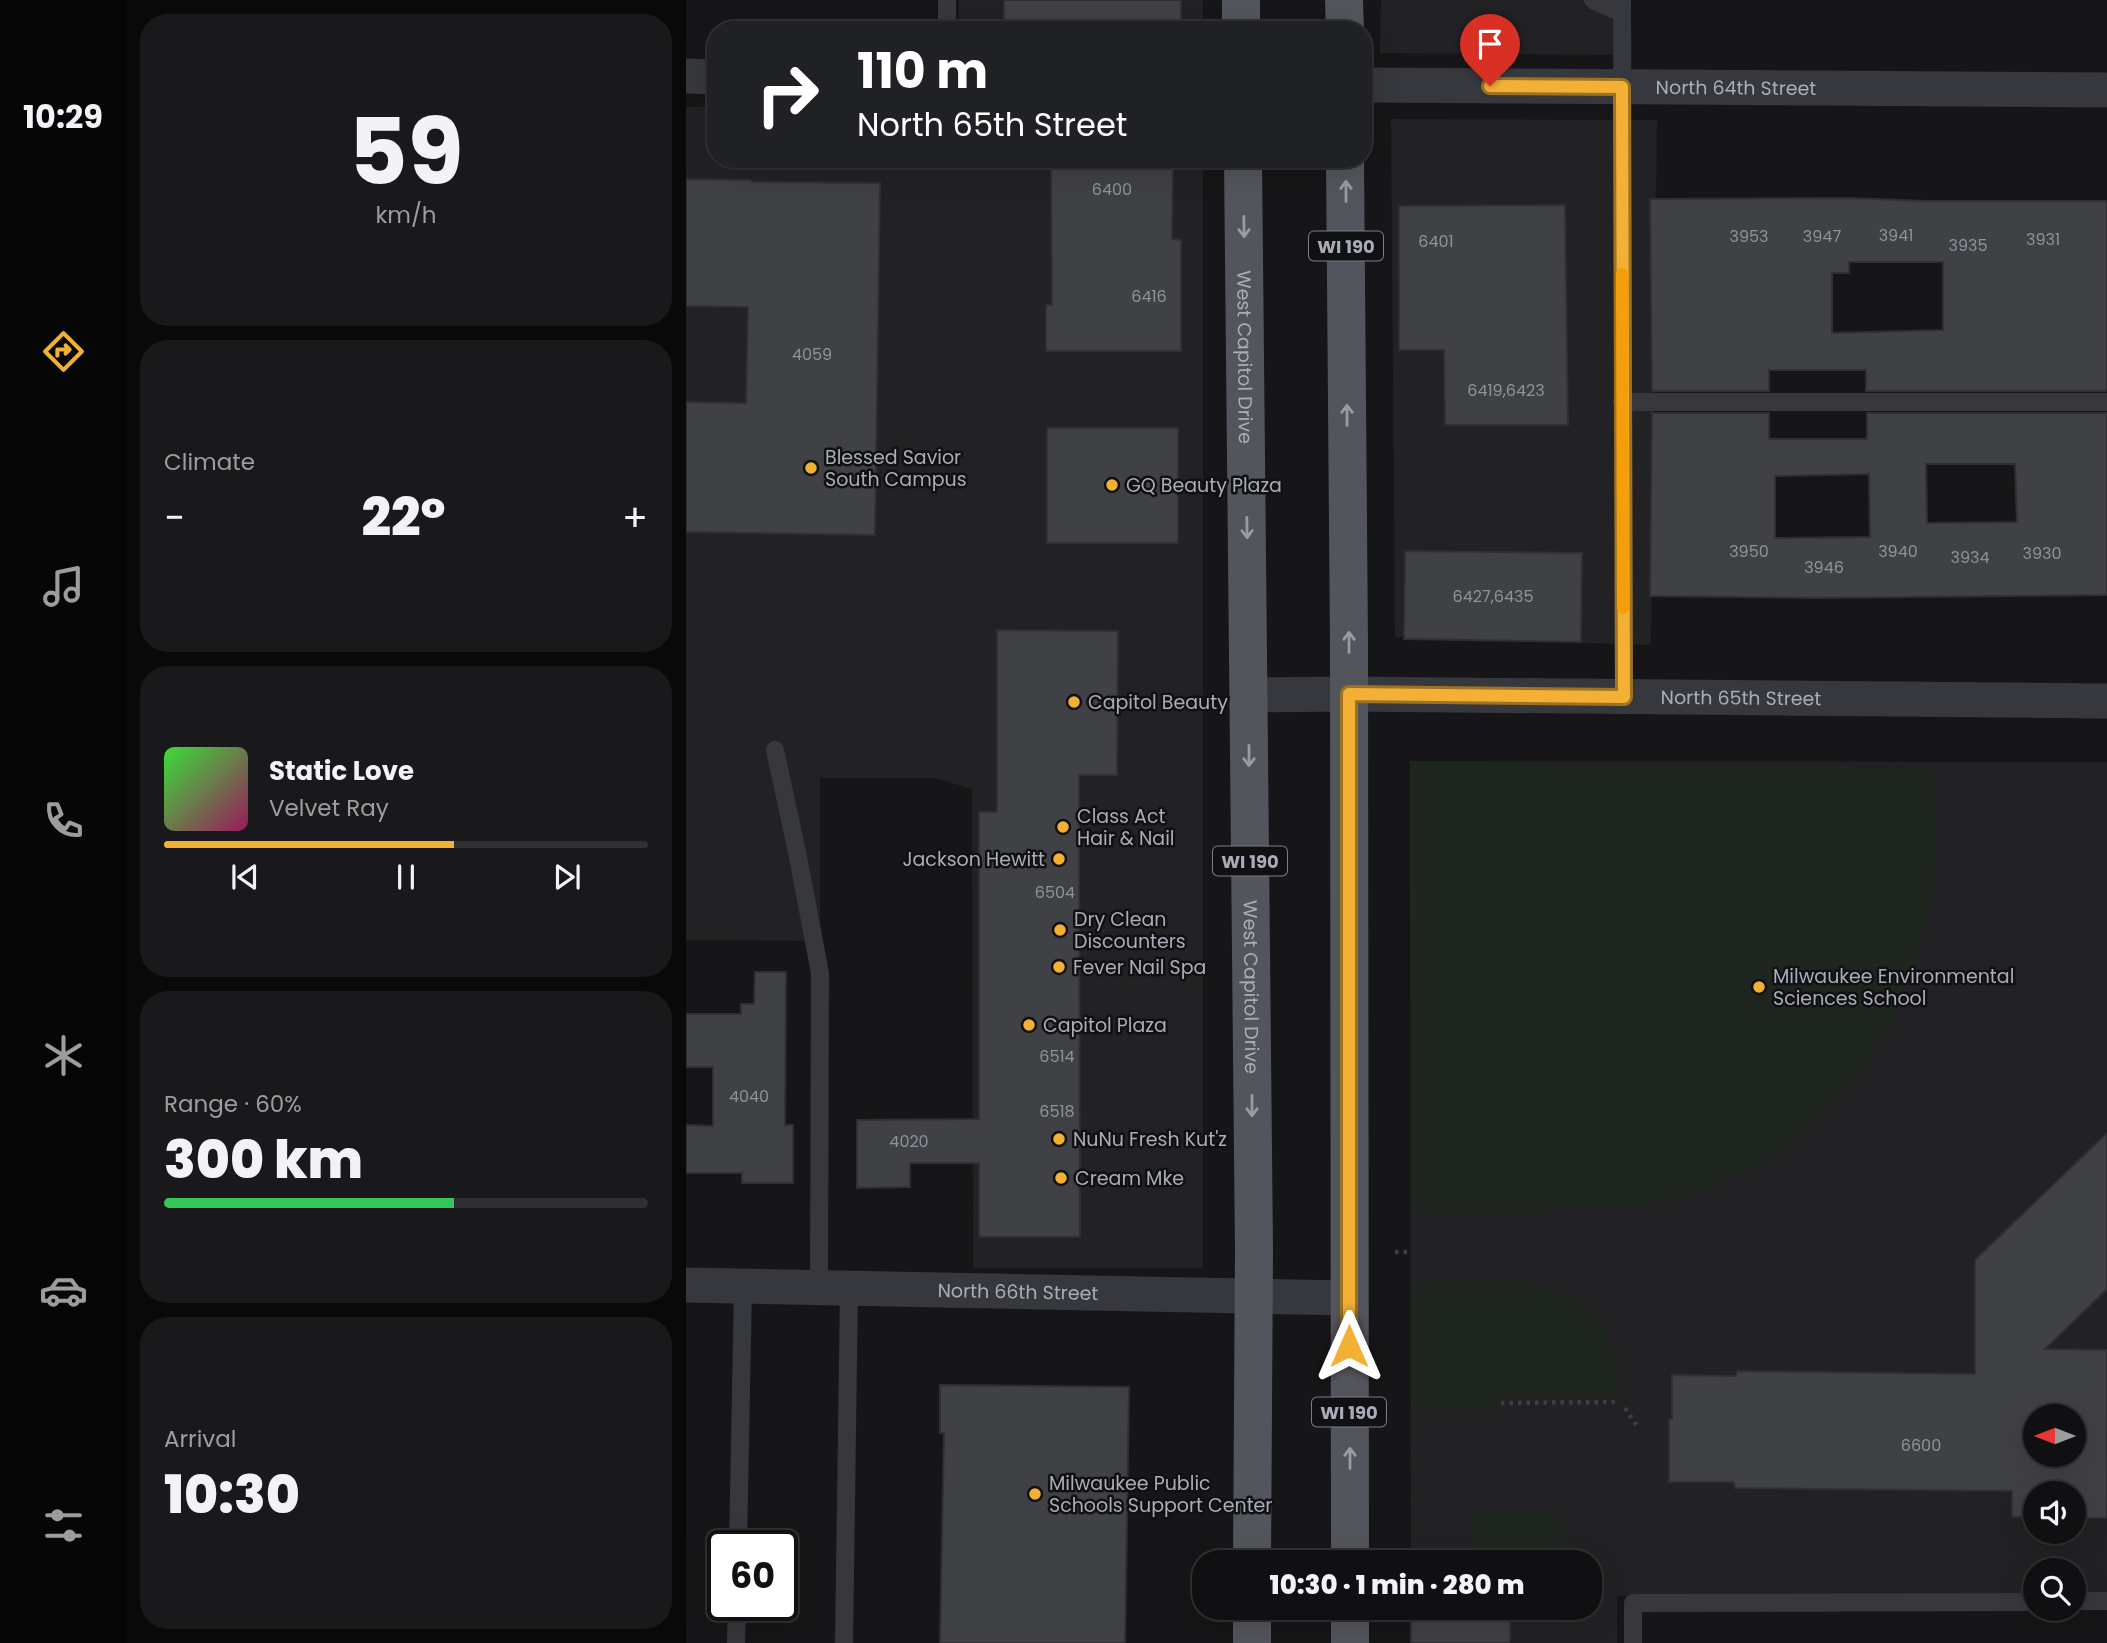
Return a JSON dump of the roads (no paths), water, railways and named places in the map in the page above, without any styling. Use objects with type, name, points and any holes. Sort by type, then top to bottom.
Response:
[{"type":"main road","points":[[1241,0],[1241,21]]},
{"type":"main road","points":[[1344,0],[1345,21]]},
{"type":"main road","name":"West Capitol Drive","points":[[1243,168],[1254,1297],[1252,1550]]},
{"type":"main road","name":"WI 190","points":[[1345,168],[1350,1550]]},
{"type":"main road","points":[[1252,1620],[1252,1643]]},
{"type":"main road","points":[[1350,1620],[1350,1643]]},
{"type":"street","points":[[686,76],[707,76]]},
{"type":"street","name":"North 64th Street","points":[[1372,85],[2107,90]]},
{"type":"street","name":"North 65th Street","points":[[1249,695],[2107,701]]},
{"type":"street","name":"North 66th Street","points":[[686,1285],[1349,1298]]},
{"type":"lane","points":[[947,0],[947,21]]},
{"type":"lane","points":[[1593,0],[1622,7],[1624,697]]},
{"type":"lane","points":[[1622,402],[2107,402]]},
{"type":"lane","points":[[775,750],[820,973],[834,1289],[844,1643]]},
{"type":"lane","points":[[738,1530],[743,1287]]},
{"type":"lane","points":[[2086,1601],[2107,1601]]},
{"type":"lane","points":[[1633,1643],[1633,1602],[2023,1602]]},
{"type":"lane","points":[[736,1643],[737,1621]]},
{"type":"place","name":"Blessed Savior South Campus","points":[[811,468]]},
{"type":"place","name":"GQ Beauty Plaza","points":[[1112,485]]},
{"type":"place","name":"Capitol Beauty","points":[[1074,702]]},
{"type":"place","name":"Class Act Hair & Nail","points":[[1063,827]]},
{"type":"place","name":"Jackson Hewitt","points":[[1059,859]]},
{"type":"place","name":"Dry Clean Discounters","points":[[1060,930]]},
{"type":"place","name":"Fever Nail Spa","points":[[1059,967]]},
{"type":"place","name":"Milwaukee Environmental Sciences School","points":[[1759,987]]},
{"type":"place","name":"Capitol Plaza","points":[[1029,1025]]},
{"type":"place","name":"NuNu Fresh Kut'z","points":[[1059,1139]]},
{"type":"place","name":"Cream Mke","points":[[1061,1178]]},
{"type":"place","name":"Milwaukee Public Schools Support Center","points":[[1035,1494]]}]
